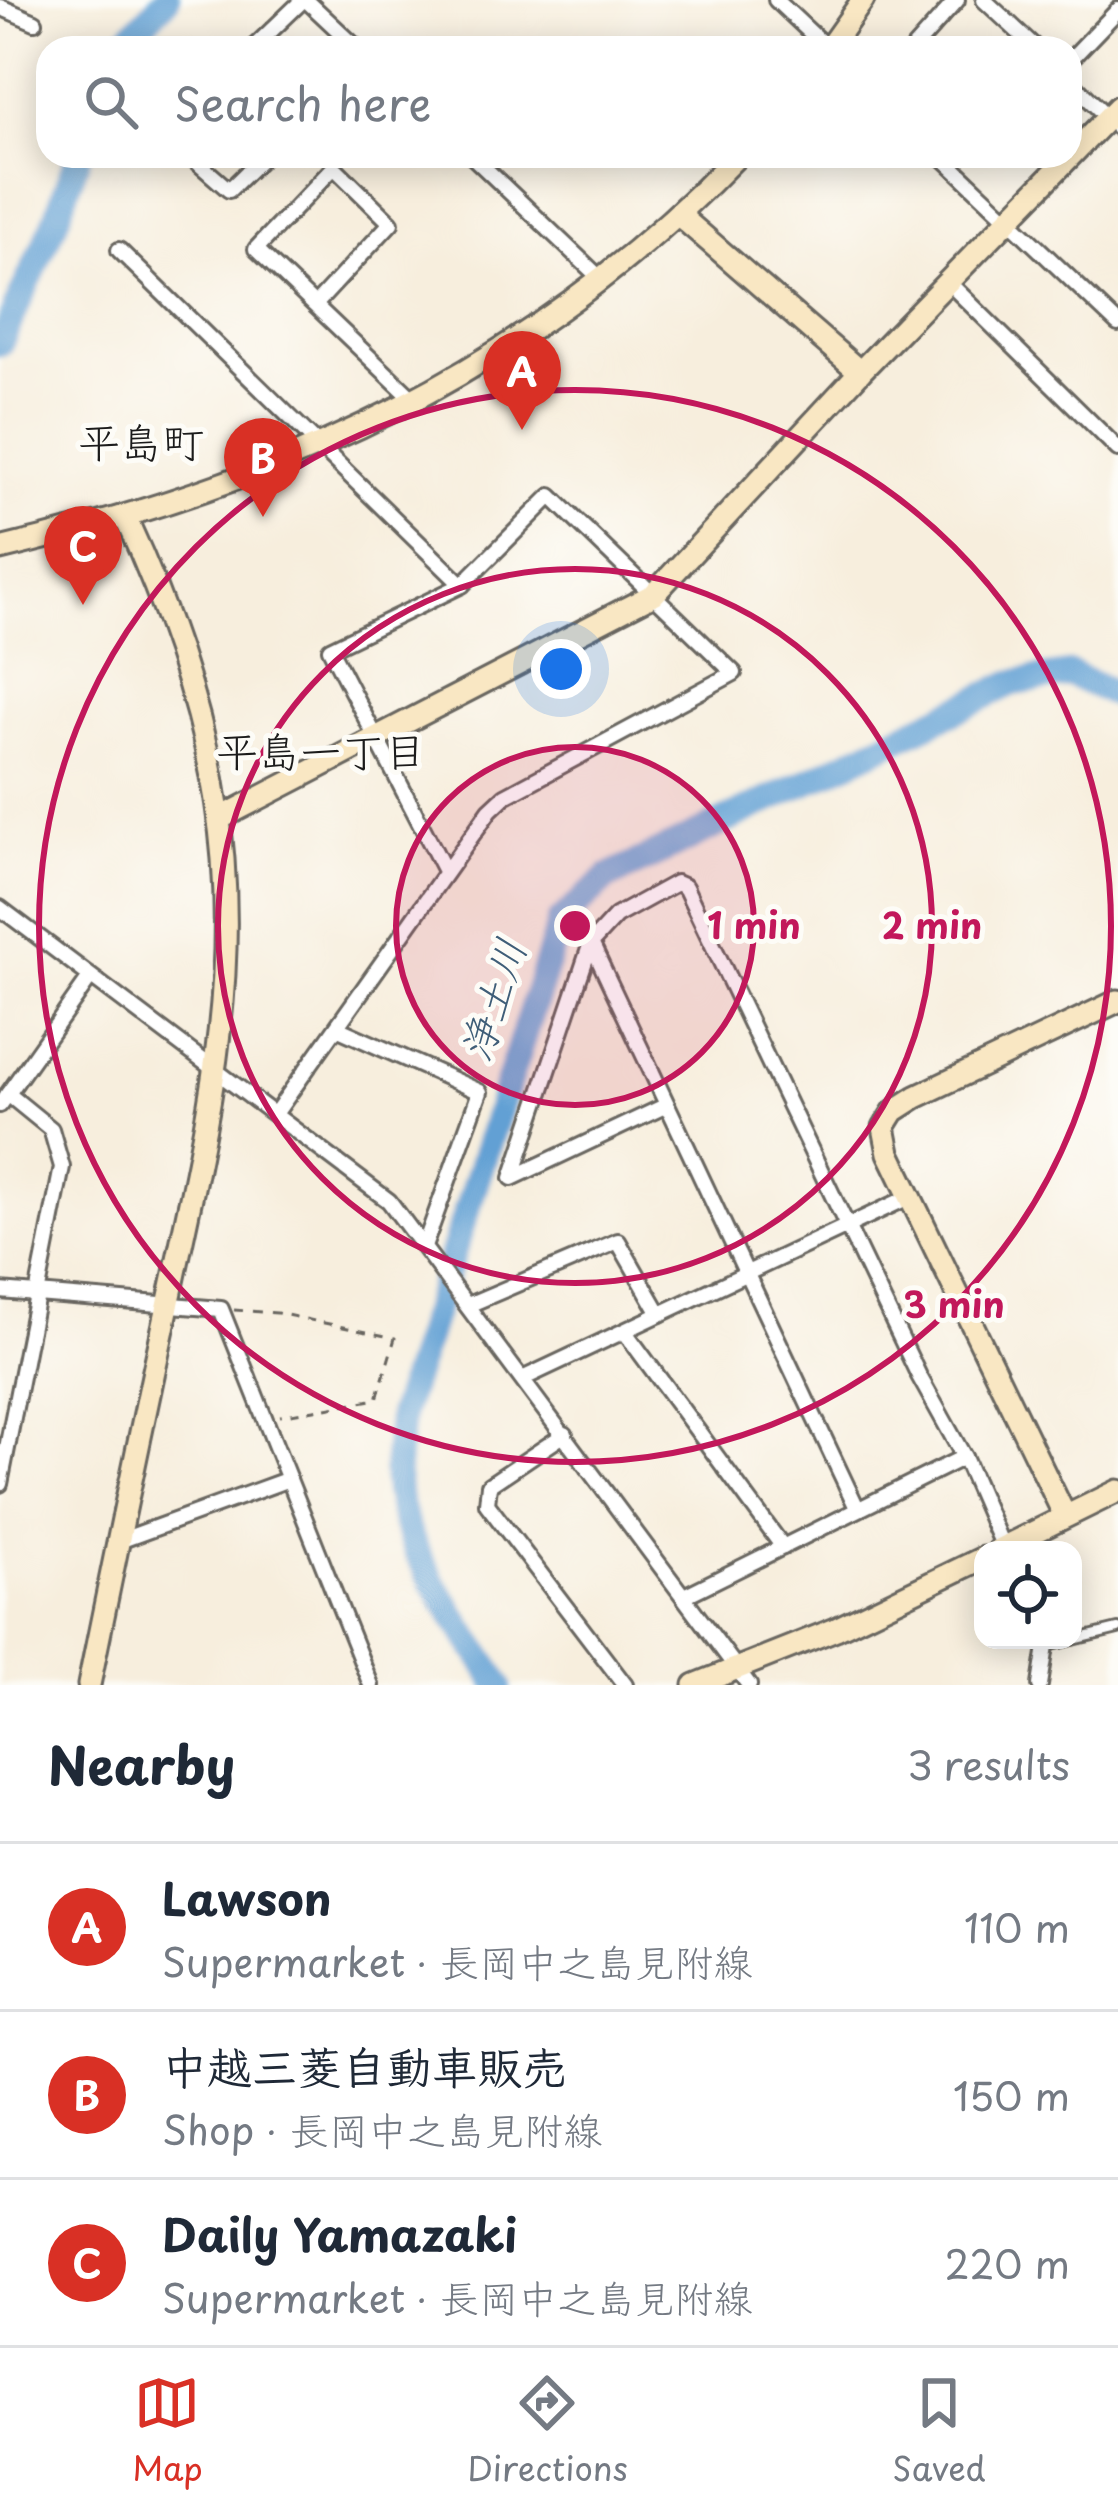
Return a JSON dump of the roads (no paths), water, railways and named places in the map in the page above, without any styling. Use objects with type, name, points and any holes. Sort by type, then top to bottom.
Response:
[{"type":"street","points":[[266,36],[303,0],[344,36]]},
{"type":"street","points":[[776,0],[815,36]]},
{"type":"street","points":[[837,36],[863,0]]},
{"type":"street","points":[[925,36],[957,0]]},
{"type":"street","points":[[984,0],[1023,36]]},
{"type":"street","points":[[0,7],[34,22]]},
{"type":"street","points":[[1082,48],[1118,10]]},
{"type":"street","points":[[1082,90],[1115,118],[1082,150]]},
{"type":"street","points":[[204,168],[229,190],[252,168]]},
{"type":"street","points":[[333,168],[256,249],[415,401]]},
{"type":"street","points":[[315,304],[391,223],[335,168]]},
{"type":"street","points":[[485,168],[602,280]]},
{"type":"street","points":[[0,549],[126,519],[325,446],[415,401],[516,342],[602,280],[679,215],[725,168]]},
{"type":"street","points":[[955,168],[1118,324]]},
{"type":"street","points":[[219,818],[655,594],[860,372],[1063,168]]},
{"type":"street","points":[[679,215],[860,372]]},
{"type":"street","points":[[119,250],[325,446],[462,585]]},
{"type":"street","points":[[947,282],[1118,449]]},
{"type":"street","points":[[275,1114],[339,1029],[445,871],[505,796],[734,673],[551,496],[462,585],[330,649],[445,871]]},
{"type":"street","points":[[89,1685],[219,1070],[226,935],[219,818],[173,631],[126,519]]},
{"type":"street","points":[[667,1105],[512,1178],[591,944],[601,929],[667,885],[685,887],[919,1376],[964,1457],[993,1541]]},
{"type":"street","points":[[0,908],[389,1201],[743,1678]]},
{"type":"street","points":[[591,944],[857,1508]]},
{"type":"street","points":[[0,1484],[60,1153],[51,1129],[4,1099],[89,979]]},
{"type":"street","points":[[1065,1516],[911,1196],[885,1140],[884,1127],[894,1111],[1118,1001]]},
{"type":"street","points":[[339,1029],[480,1092],[425,1244]]},
{"type":"street","points":[[522,1379],[911,1196]]},
{"type":"street","points":[[466,1301],[618,1240],[660,1314]]},
{"type":"street","points":[[0,1291],[220,1310],[371,1685]]},
{"type":"street","points":[[626,1332],[783,1547]]},
{"type":"street","points":[[565,1434],[489,1485],[487,1504],[625,1685]]},
{"type":"street","points":[[684,1596],[964,1457]]},
{"type":"street","points":[[122,1540],[290,1479]]},
{"type":"street","points":[[1016,1541],[1118,1491]]},
{"type":"street","points":[[695,1685],[743,1678],[974,1562]]},
{"type":"street","points":[[1044,1683],[1047,1649]]},
{"type":"lane","points":[[1082,1638],[1118,1629]]},
{"type":"waterway","points":[[131,36],[166,0]]},
{"type":"waterway","points":[[0,343],[56,220],[74,168]]},
{"type":"waterway","name":"浄土川","points":[[499,1685],[436,1586],[409,1533],[400,1505],[397,1454],[401,1413],[560,922],[607,878],[1012,683],[1070,674],[1118,696]]},
{"type":"place","name":"Lawson","points":[[522,430]]},
{"type":"place","name":"中越三菱自動車販売","points":[[263,517]]},
{"type":"place","name":"Daily Yamazaki","points":[[83,605]]},
{"type":"district","name":"平島町","points":[[141,440]]},
{"type":"district","name":"平島一丁目","points":[[321,749]]}]
